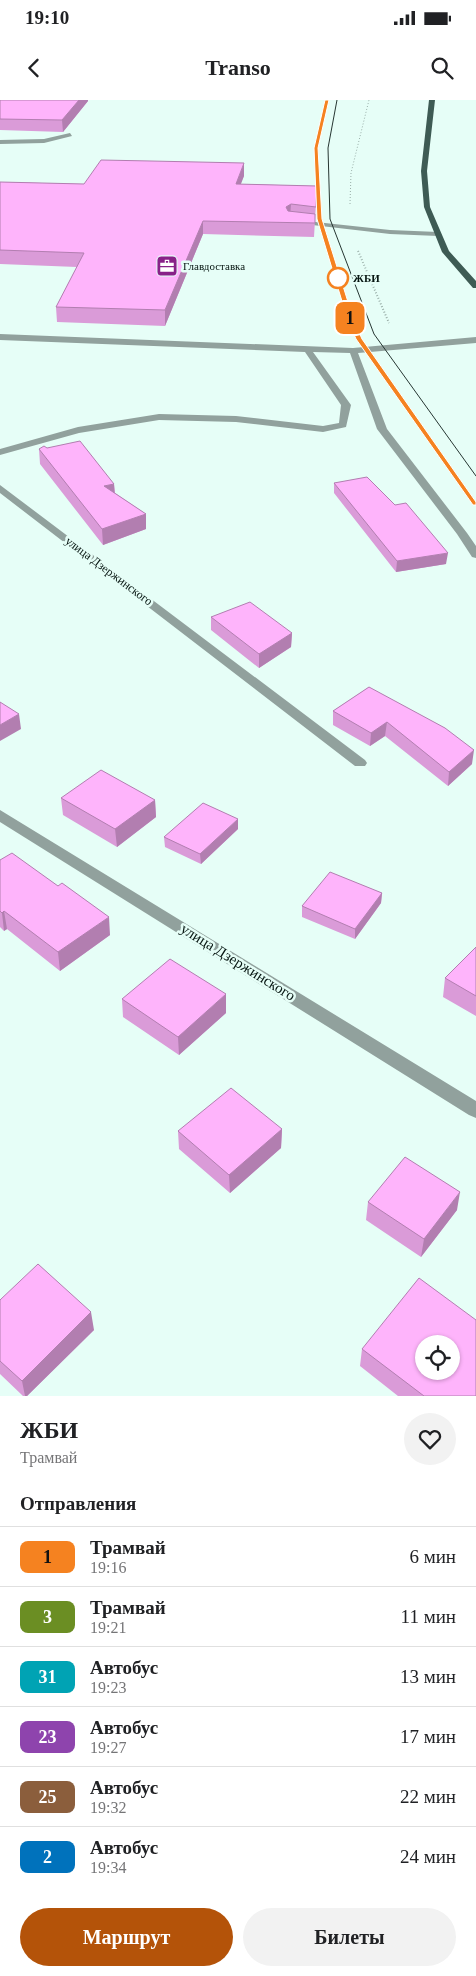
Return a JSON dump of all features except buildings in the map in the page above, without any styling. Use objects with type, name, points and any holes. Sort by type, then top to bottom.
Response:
[{"type":"main road","points":[[432,100],[424,171],[427,207],[446,252],[476,286]]},
{"type":"street","points":[[0,142],[59,139],[70,135]]},
{"type":"street","points":[[290,222],[390,232],[438,234]]},
{"type":"street","points":[[0,337],[354,351],[476,340]]},
{"type":"street","points":[[0,452],[78,430],[160,417],[236,419],[322,429],[343,425],[346,405],[307,349]]},
{"type":"street","points":[[354,351],[382,429],[462,533],[476,555]]},
{"type":"street","name":"улица Дзержинского","points":[[0,488],[360,764]]},
{"type":"street","name":"улица Дзержинского","points":[[0,815],[476,1110]]},
{"type":"tram line","points":[[327,100],[316,148],[320,219],[351,321],[359,339],[476,504]]},
{"type":"tram line","name":"1","points":[[327,100],[316,148],[320,219],[351,321],[359,339],[476,504]]},
{"type":"tram line","points":[[337,100],[328,148],[330,219],[374,334],[476,476]]},
{"type":"place","name":"Главдоставка","points":[[167,266]]},
{"type":"place","name":"ЖБИ","points":[[338,278]]}]
